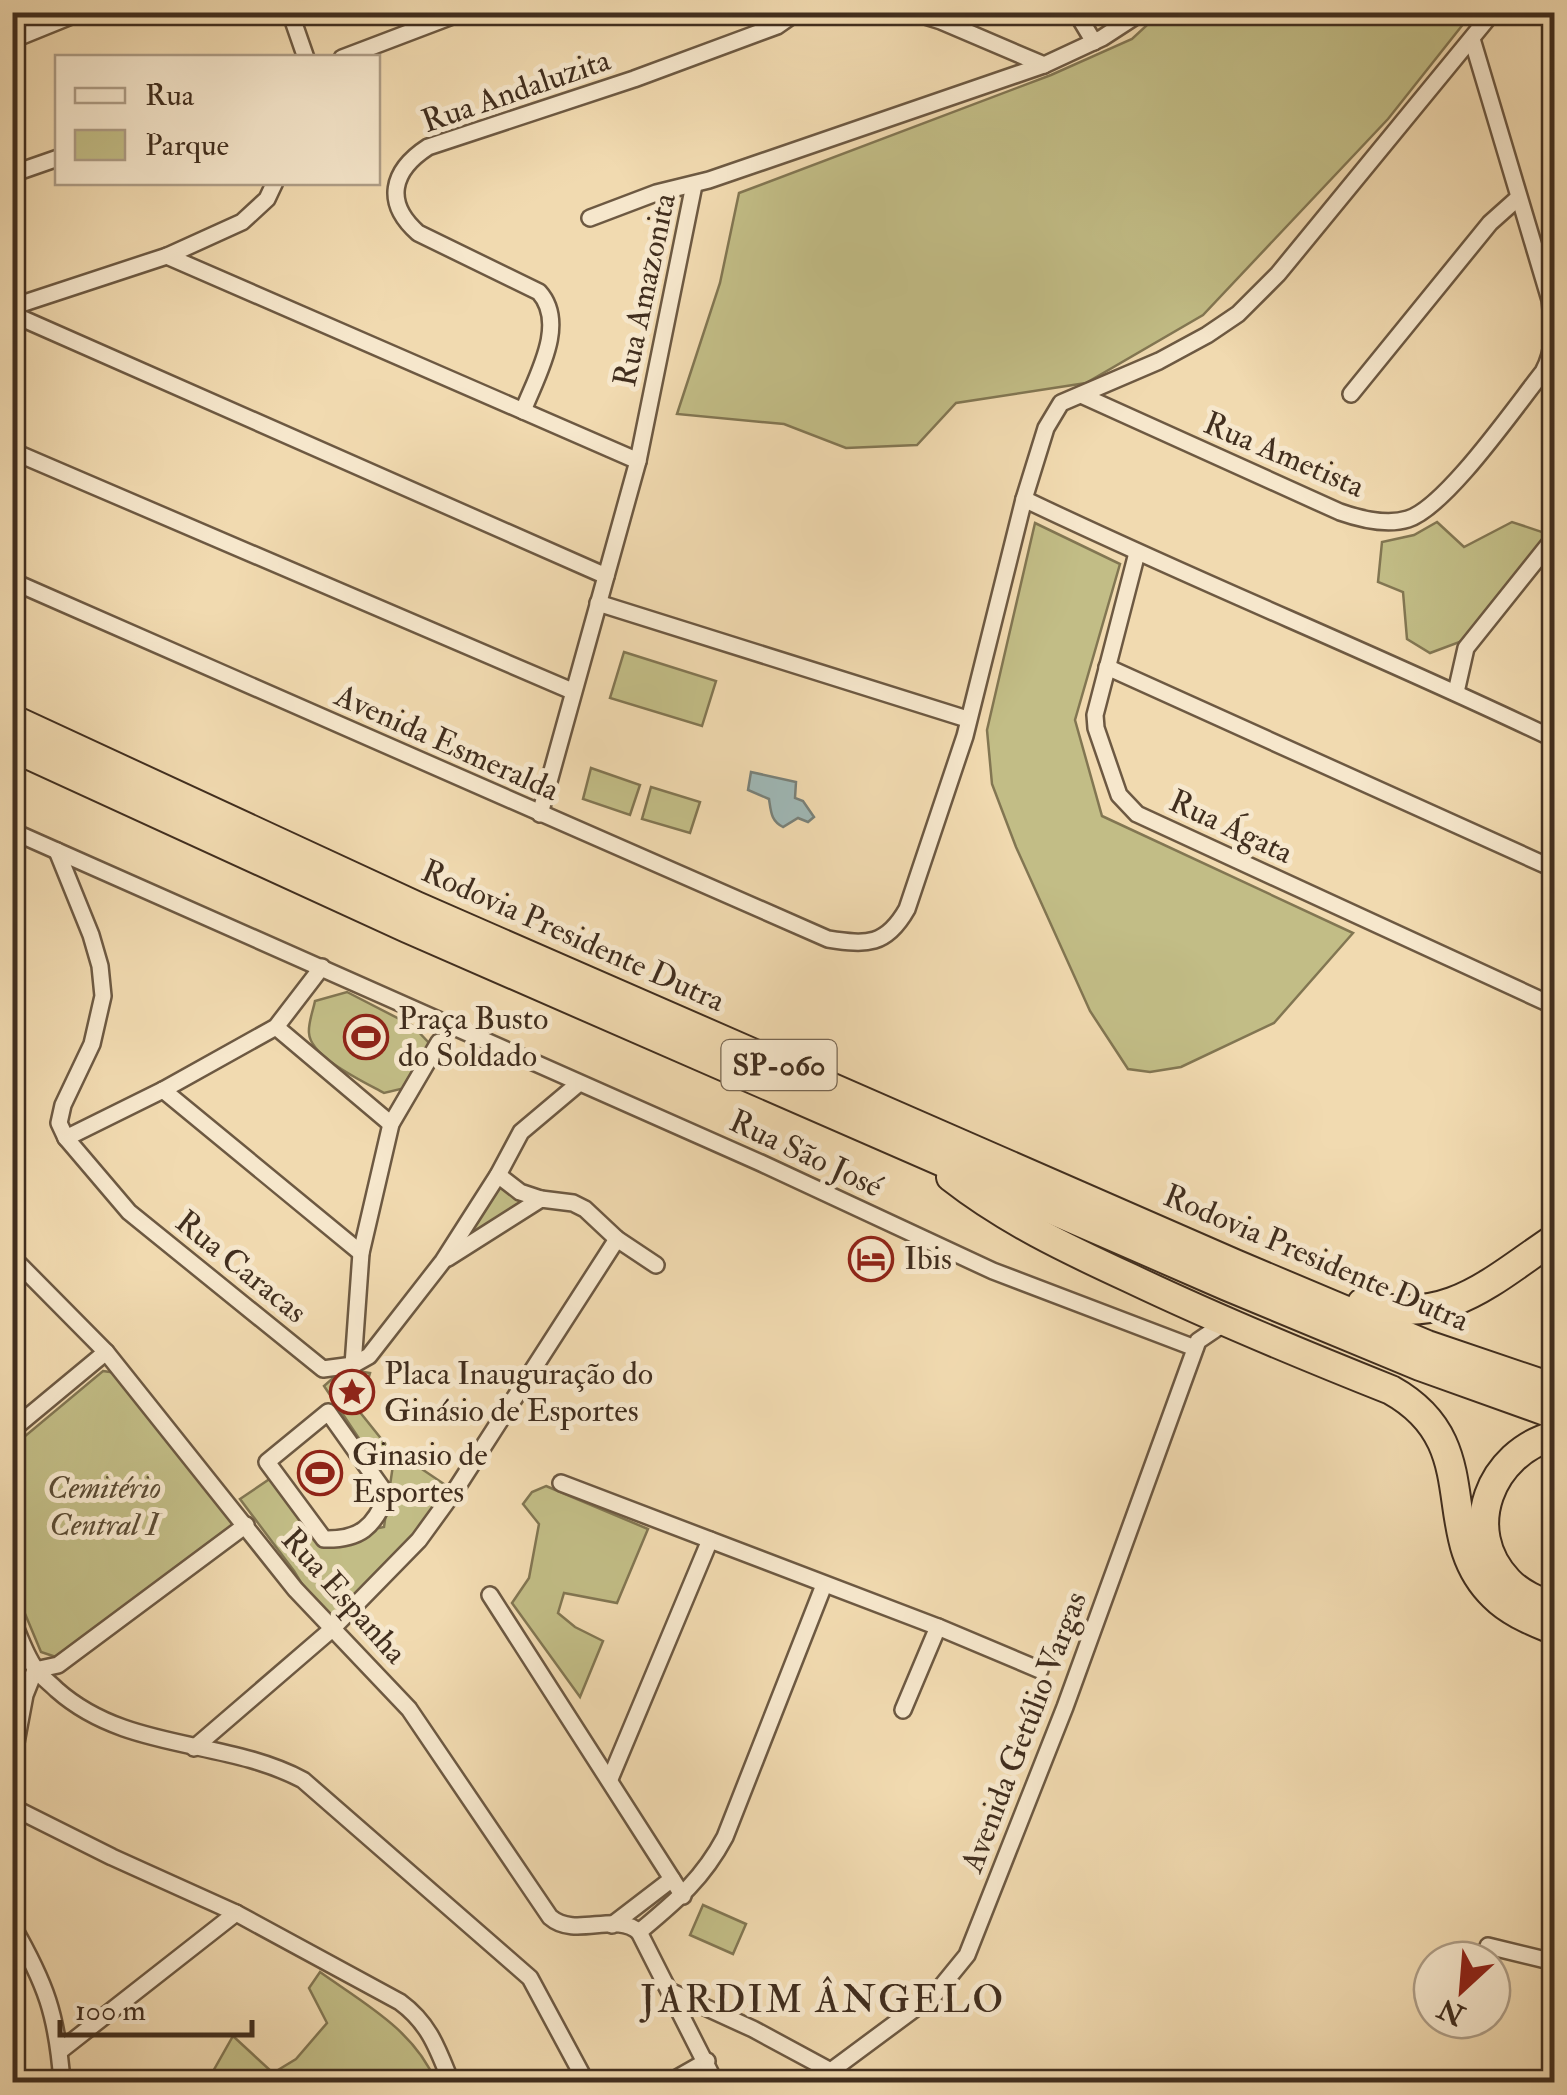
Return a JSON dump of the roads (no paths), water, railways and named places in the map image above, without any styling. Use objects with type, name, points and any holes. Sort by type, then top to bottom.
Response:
[{"type":"highway","name":"Rodovia Presidente Dutra","points":[[12,719],[416,906],[1235,1264],[1428,1345],[1554,1388]]},
{"type":"highway","name":"Rodovia Presidente Dutra","points":[[12,747],[406,928],[1227,1286],[1420,1366],[1554,1414]]},
{"type":"highway","points":[[905,1143],[1024,1227],[1184,1304],[1391,1390],[1422,1412],[1440,1435],[1451,1462],[1463,1539],[1478,1576],[1504,1605],[1554,1630]]},
{"type":"highway","points":[[1235,1264],[1376,1307],[1418,1312],[1472,1295],[1554,1239]]},
{"type":"highway","points":[[1554,1436],[1521,1450],[1504,1466],[1487,1498],[1484,1522],[1488,1548],[1508,1580],[1517,1589],[1554,1607]]},
{"type":"street","points":[[290,12],[305,55]]},
{"type":"street","points":[[350,55],[463,12]]},
{"type":"street","name":"Rua Andaluzita","points":[[523,412],[550,338],[550,309],[539,292],[418,233],[404,220],[395,202],[398,178],[411,158],[428,147],[634,79],[778,26],[797,12]]},
{"type":"street","points":[[912,12],[939,17],[1044,65]]},
{"type":"street","points":[[1076,12],[1094,42]]},
{"type":"street","name":"Rua Amazonita","points":[[540,814],[638,461],[694,185],[1044,65],[1094,42],[1142,12]]},
{"type":"street","points":[[598,603],[967,718],[1024,498],[1052,416],[1061,403],[1159,361],[1238,314],[1278,274],[1492,12]]},
{"type":"street","points":[[12,40],[78,13]]},
{"type":"street","name":"Rua Ametista","points":[[1081,395],[1364,520],[1406,520],[1426,510],[1543,372],[1554,338],[1550,300],[1472,39]]},
{"type":"street","points":[[12,174],[55,159]]},
{"type":"street","points":[[12,310],[167,256],[242,222],[267,199],[274,185]]},
{"type":"street","points":[[590,218],[656,193],[694,185]]},
{"type":"street","points":[[1351,394],[1490,223],[1518,198]]},
{"type":"street","points":[[167,256],[638,461]]},
{"type":"street","points":[[12,310],[606,576]]},
{"type":"street","points":[[12,452],[572,691]]},
{"type":"street","points":[[1024,498],[1137,553],[1554,738]]},
{"type":"street","points":[[1456,692],[1466,648],[1554,538]]},
{"type":"street","name":"Rua Ágata","points":[[1137,553],[1096,705],[1096,728],[1125,805],[1137,814],[1554,1006]]},
{"type":"street","name":"Avenida Esmeralda","points":[[12,581],[828,939],[862,944],[884,937],[898,925],[907,909],[965,736],[967,718]]},
{"type":"street","points":[[1107,667],[1554,869]]},
{"type":"street","name":"Rua São José","points":[[12,831],[761,1162],[992,1271],[1196,1345]]},
{"type":"street","points":[[57,851],[91,936],[103,996],[92,1044],[63,1105],[59,1123],[66,1138],[276,1027],[322,967]]},
{"type":"street","points":[[276,1027],[390,1124]]},
{"type":"street","points":[[353,1365],[361,1253],[390,1124],[440,1042]]},
{"type":"street","points":[[353,1365],[370,1356],[444,1261],[521,1132],[578,1084]]},
{"type":"street","points":[[163,1090],[361,1253]]},
{"type":"street","name":"Rua Caracas","points":[[66,1138],[129,1212],[323,1369],[353,1365]]},
{"type":"street","points":[[498,1175],[520,1192],[585,1209],[618,1240],[656,1265]]},
{"type":"street","points":[[444,1261],[542,1199]]},
{"type":"street","points":[[194,1748],[331,1630],[419,1540],[618,1240]]},
{"type":"street","name":"Rua Espanha","points":[[12,1256],[106,1352],[331,1630],[409,1708],[550,1917],[562,1926],[629,1925],[638,1932]]},
{"type":"street","points":[[1184,1304],[1196,1345],[1226,1322]]},
{"type":"street","name":"Avenida Getúlio Vargas","points":[[816,2082],[936,1993],[967,1955],[1066,1707],[1196,1345]]},
{"type":"street","points":[[12,1430],[106,1352]]},
{"type":"street","points":[[328,1412],[386,1495],[377,1520],[348,1540],[324,1539],[275,1474],[267,1462],[328,1412]]},
{"type":"street","points":[[561,1483],[1040,1670]]},
{"type":"street","points":[[36,1670],[58,1665],[246,1525]]},
{"type":"street","points":[[610,1780],[710,1540]]},
{"type":"street","points":[[714,2082],[672,1992],[638,1932],[682,1896],[708,1868],[725,1837],[824,1585]]},
{"type":"street","points":[[490,1595],[682,1896]]},
{"type":"street","points":[[12,1619],[36,1670],[76,1706],[148,1737],[284,1770],[303,1780],[530,1978],[586,2082]]},
{"type":"street","points":[[902,1710],[938,1627]]},
{"type":"street","points":[[12,1764],[25,1695],[36,1670]]},
{"type":"street","points":[[12,1807],[236,1913],[410,2010],[432,2034],[451,2082]]},
{"type":"street","points":[[612,1925],[672,1880]]},
{"type":"street","points":[[60,2051],[236,1913]]},
{"type":"street","points":[[12,1925],[44,1984],[55,2016],[62,2082]]},
{"type":"street","points":[[1512,1952],[1554,1962]]},
{"type":"street","points":[[672,1992],[829,2070]]},
{"type":"street","points":[[670,2082],[706,2062]]},
{"type":"water","points":[[751,772],[796,782],[795,798],[803,801],[814,817],[808,822],[798,818],[783,827],[779,825],[772,816],[769,799],[748,790]]},
{"type":"place","name":"Praça Busto do Soldado","points":[[366,1037]]},
{"type":"place","name":"Ibis","points":[[871,1259]]},
{"type":"place","name":"Placa Inauguração do Ginásio de Esportes","points":[[352,1392]]},
{"type":"place","name":"Ginasio de Esportes","points":[[320,1473]]},
{"type":"district","name":"JARDIM ÂNGELO","points":[[823,2000]]},
{"type":"park label","name":"Cemitério Central I","points":[[104,1506]]}]
